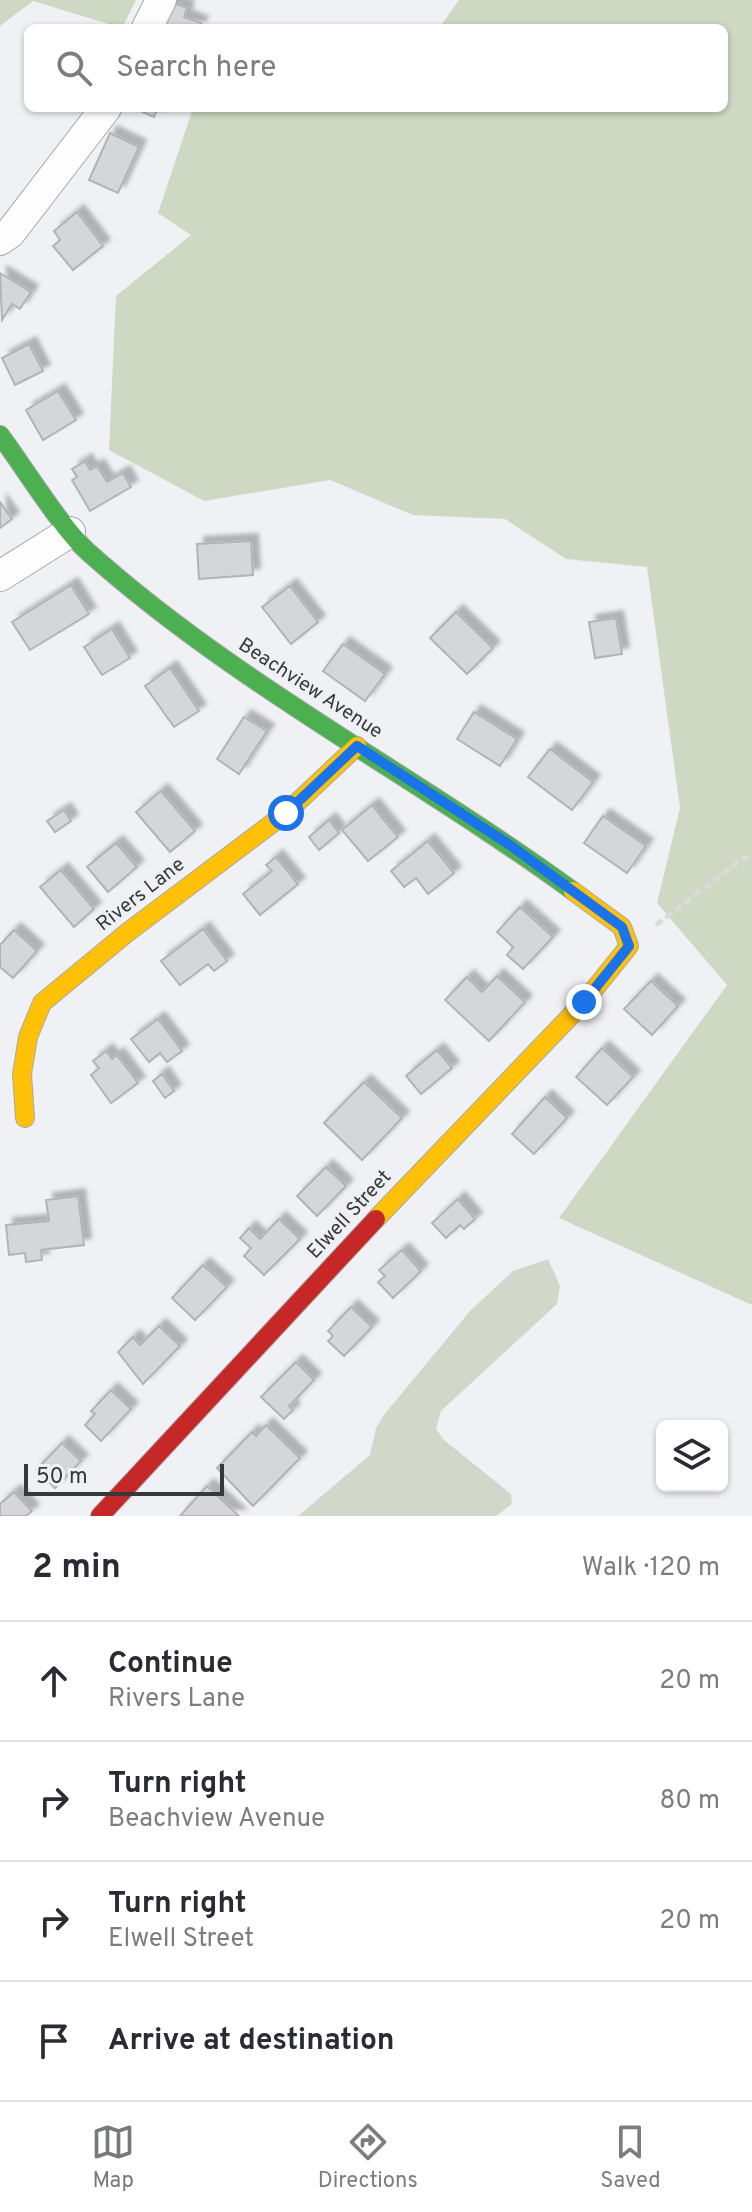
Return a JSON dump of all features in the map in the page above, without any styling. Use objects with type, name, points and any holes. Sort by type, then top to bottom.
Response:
[{"type":"street","points":[[149,24],[161,0]]},
{"type":"street","points":[[0,240],[28,211],[103,112]]},
{"type":"street","name":"Beachview Avenue","points":[[0,435],[85,549],[217,654],[510,845],[622,927],[629,944]]},
{"type":"street","points":[[0,576],[70,532]]},
{"type":"street","name":"Rivers Lane","points":[[25,1118],[22,1074],[28,1037],[42,1003],[128,932],[286,813],[357,746]]},
{"type":"street","name":"Elwell Street","points":[[100,1516],[412,1180],[584,1002],[629,944]]},
{"type":"path","points":[[629,944],[741,860],[752,856]]},
{"type":"shaded area","points":[[548,1259],[560,1286],[557,1304],[441,1411],[436,1429],[444,1440],[511,1494],[512,1504],[496,1516],[298,1516],[370,1455],[376,1428],[383,1416],[470,1311],[513,1271]]},
{"type":"green space","points":[[0,0],[136,0],[124,24],[109,24],[33,1],[0,26]]},
{"type":"green space","points":[[459,0],[752,0],[752,1305],[559,1218],[727,985],[657,903],[680,808],[647,567],[566,559],[505,519],[413,515],[330,480],[204,501],[109,450],[116,296],[191,235],[158,213],[192,112],[728,112],[728,24],[442,24]]},
{"type":"building","points":[[169,1],[187,8],[184,17],[201,23],[201,24],[160,24]]},
{"type":"building","points":[[110,133],[139,147],[118,193],[89,180]]},
{"type":"building","points":[[77,212],[103,246],[73,270],[53,246],[60,240],[54,231]]},
{"type":"building","points":[[0,273],[31,292],[20,309],[12,304],[2,320]]},
{"type":"building","points":[[29,344],[43,371],[15,385],[2,358]]},
{"type":"building","points":[[58,391],[76,420],[43,440],[26,410]]},
{"type":"building","points":[[85,461],[90,470],[97,466],[107,482],[123,473],[131,487],[90,511],[72,480],[77,477],[72,469]]},
{"type":"building","points":[[0,502],[12,519],[0,528]]},
{"type":"building","points":[[251,541],[253,575],[199,579],[197,544]]},
{"type":"building","points":[[71,585],[89,614],[30,650],[12,622]]},
{"type":"building","points":[[290,586],[318,622],[291,644],[262,607]]},
{"type":"building","points":[[456,612],[493,648],[467,674],[430,638]]},
{"type":"building","points":[[616,618],[622,654],[595,658],[589,622]]},
{"type":"building","points":[[112,629],[130,658],[102,675],[84,647]]},
{"type":"building","points":[[343,644],[385,674],[365,701],[323,671]]},
{"type":"building","points":[[170,668],[199,711],[174,727],[145,686]]},
{"type":"building","points":[[474,712],[517,739],[500,766],[457,739]]},
{"type":"building","points":[[244,717],[267,731],[239,774],[217,759]]},
{"type":"building","points":[[550,749],[593,782],[572,810],[528,777]]},
{"type":"building","points":[[161,791],[195,831],[170,852],[136,812]]},
{"type":"building","points":[[372,805],[398,837],[368,861],[342,830]]},
{"type":"building","points":[[64,810],[71,821],[55,832],[47,821]]},
{"type":"building","points":[[603,816],[646,846],[627,873],[584,843]]},
{"type":"building","points":[[329,820],[339,833],[319,850],[309,837]]},
{"type":"building","points":[[428,841],[454,873],[428,894],[416,878],[404,887],[391,871]]},
{"type":"building","points":[[116,843],[137,867],[108,892],[87,867]]},
{"type":"building","points":[[276,857],[298,884],[260,915],[243,894],[272,871],[266,865]]},
{"type":"building","points":[[61,870],[94,909],[74,927],[40,887]]},
{"type":"building","points":[[520,907],[553,937],[523,969],[507,955],[513,947],[497,932]]},
{"type":"building","points":[[203,929],[227,961],[214,971],[208,964],[180,985],[161,961]]},
{"type":"building","points":[[14,930],[37,951],[13,978],[0,967],[0,945]]},
{"type":"building","points":[[497,976],[525,1002],[489,1041],[445,1000],[467,977],[482,992]]},
{"type":"building","points":[[651,981],[678,1006],[652,1035],[624,1009]]},
{"type":"building","points":[[158,1019],[182,1051],[167,1062],[160,1053],[149,1062],[131,1039]]},
{"type":"building","points":[[602,1048],[633,1077],[607,1105],[576,1077]]},
{"type":"building","points":[[437,1050],[452,1068],[421,1094],[406,1076]]},
{"type":"building","points":[[106,1051],[112,1059],[117,1055],[138,1083],[111,1103],[91,1075],[99,1068],[93,1061]]},
{"type":"building","points":[[162,1074],[174,1091],[165,1098],[153,1081]]},
{"type":"building","points":[[364,1082],[402,1118],[362,1160],[324,1123]]},
{"type":"building","points":[[545,1097],[567,1118],[534,1154],[512,1134]]},
{"type":"building","points":[[326,1167],[346,1186],[317,1216],[297,1196]]},
{"type":"building","points":[[78,1196],[84,1245],[41,1250],[42,1260],[26,1262],[25,1253],[9,1255],[6,1225],[49,1221],[46,1200]]},
{"type":"building","points":[[458,1199],[475,1219],[464,1229],[460,1225],[446,1238],[432,1223]]},
{"type":"building","points":[[279,1219],[300,1239],[264,1275],[244,1256],[251,1248],[240,1238],[249,1228],[260,1239]]},
{"type":"building","points":[[402,1250],[421,1271],[393,1298],[378,1282],[385,1276],[379,1270]]},
{"type":"building","points":[[203,1265],[227,1287],[195,1320],[172,1298]]},
{"type":"building","points":[[351,1307],[372,1327],[344,1356],[328,1341],[333,1336],[328,1331]]},
{"type":"building","points":[[159,1326],[180,1346],[143,1384],[118,1352],[133,1337],[140,1345]]},
{"type":"building","points":[[296,1362],[314,1380],[289,1406],[293,1410],[284,1419],[261,1397]]},
{"type":"building","points":[[111,1390],[131,1409],[101,1441],[85,1425],[95,1414],[91,1411]]},
{"type":"building","points":[[266,1425],[300,1458],[253,1506],[217,1468],[252,1432],[256,1436]]},
{"type":"building","points":[[62,1443],[81,1461],[55,1488],[36,1470]]},
{"type":"building","points":[[207,1486],[239,1516],[180,1516]]},
{"type":"building","points":[[14,1492],[32,1511],[26,1516],[0,1516],[0,1504]]},
{"type":"traffic: fast","points":[[0,435],[76,540],[144,599],[263,686],[573,891]]},
{"type":"traffic: slow","points":[[25,1118],[22,1074],[28,1037],[42,1003],[128,932],[286,813],[357,746]]},
{"type":"traffic: slow","points":[[376,1219],[584,1002],[629,946],[622,927],[573,891]]},
{"type":"traffic: jam","points":[[100,1516],[376,1219]]},
{"type":"route","points":[[286,813],[357,746],[510,845],[622,927],[629,946],[584,1002]]}]
